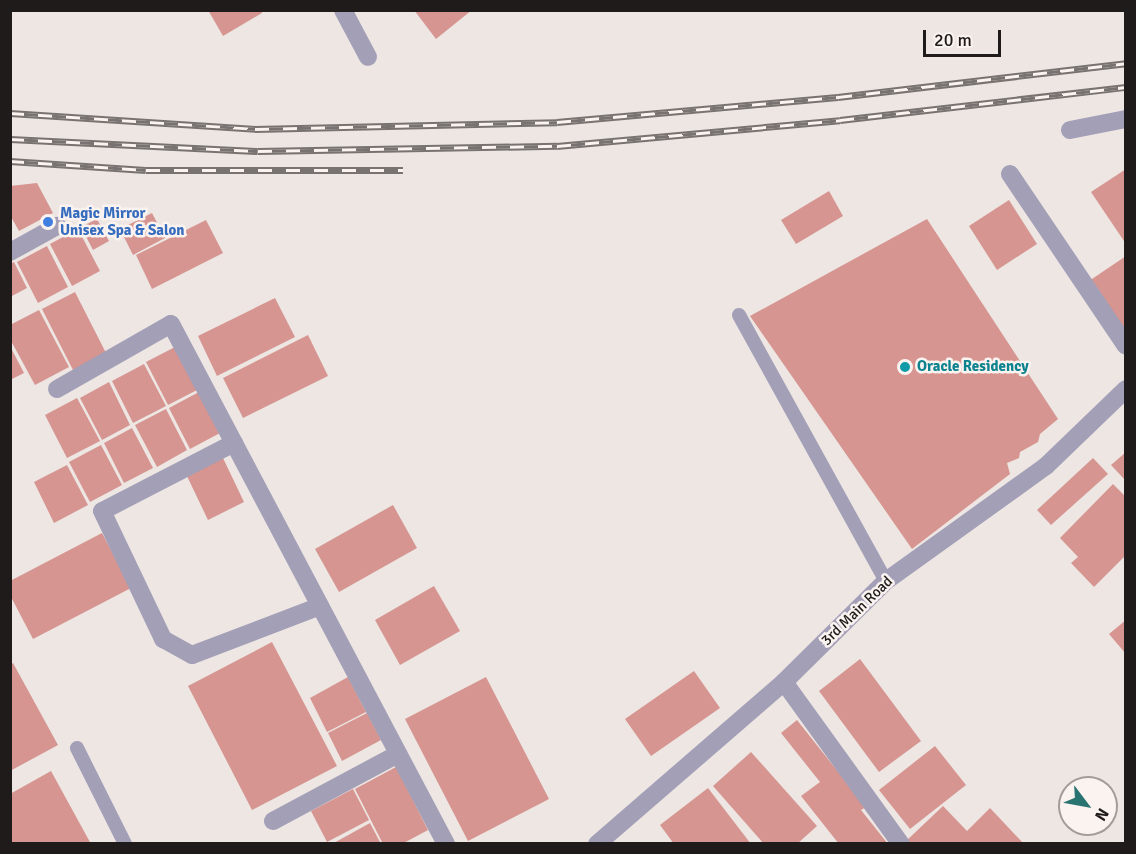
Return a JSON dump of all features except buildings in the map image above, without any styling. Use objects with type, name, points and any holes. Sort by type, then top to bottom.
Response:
[{"type":"street","points":[[343,10],[368,57]]},
{"type":"street","points":[[1070,130],[1125,119]]},
{"type":"street","points":[[1010,174],[1125,346]]},
{"type":"street","points":[[10,252],[57,226]]},
{"type":"street","points":[[57,390],[171,324],[446,843]]},
{"type":"street","name":"3rd Main Road","points":[[597,843],[784,682],[886,581],[1046,466],[1125,389]]},
{"type":"street","points":[[234,443],[102,511],[163,639],[192,655],[320,606]]},
{"type":"street","points":[[784,682],[901,843]]},
{"type":"street","points":[[273,821],[398,754]]},
{"type":"lane","points":[[739,315],[886,581]]},
{"type":"lane","points":[[77,748],[125,843]]},
{"type":"railway","points":[[10,113],[255,129],[557,122],[838,97],[1126,63]]},
{"type":"railway","points":[[10,139],[258,151],[557,146],[840,120],[1126,87]]},
{"type":"railway","points":[[10,161],[146,170],[403,170]]},
{"type":"place","name":"Magic Mirror Unisex Spa & Salon","points":[[48,222]]},
{"type":"place","name":"Oracle Residency","points":[[905,367]]}]
